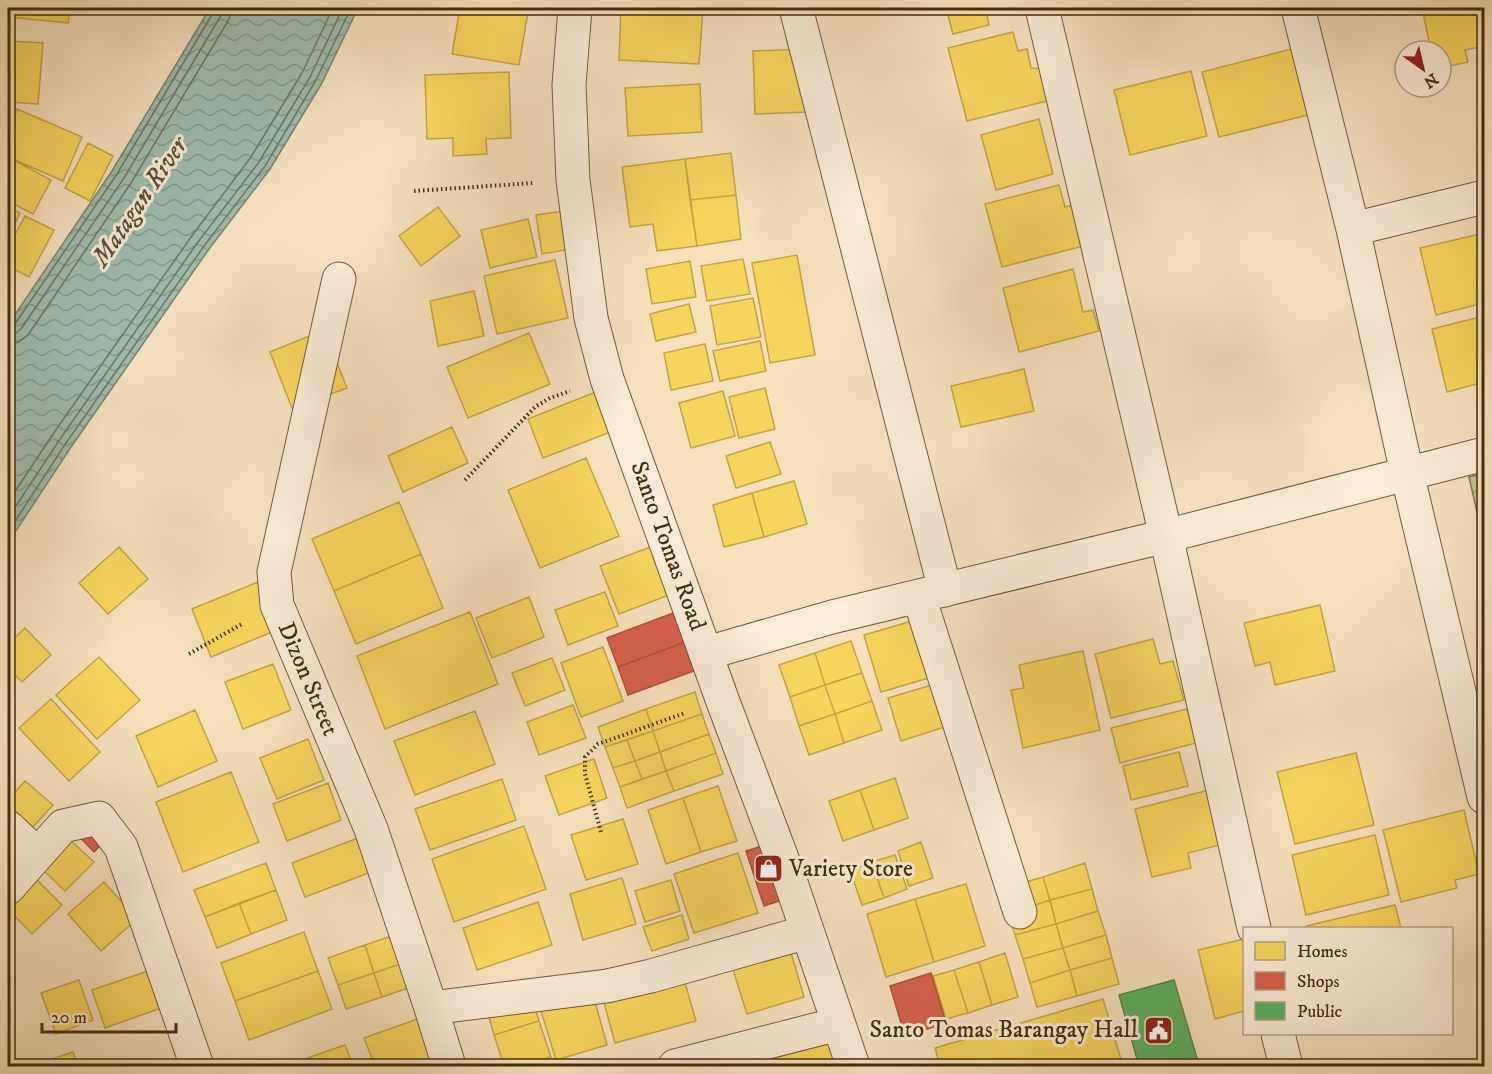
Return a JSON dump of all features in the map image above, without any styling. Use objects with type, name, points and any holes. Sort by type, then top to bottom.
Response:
[{"type":"street","name":"Santo Tomas Road","points":[[575,8],[569,85],[573,180],[591,318],[608,379],[789,877],[853,1066]]},
{"type":"street","points":[[796,8],[932,593],[1020,912]]},
{"type":"street","points":[[1042,8],[1166,536],[1254,927]]},
{"type":"street","points":[[1298,8],[1353,229],[1407,473],[1485,797]]},
{"type":"street","points":[[1353,229],[1485,197]]},
{"type":"street","name":"Dizon Street","points":[[339,279],[274,572],[277,605],[371,829],[449,1066]]},
{"type":"street","points":[[707,653],[832,617],[1166,536],[1485,454]]},
{"type":"street","points":[[8,888],[63,826],[99,818],[121,847],[197,1066]]},
{"type":"street","points":[[8,827],[37,854]]},
{"type":"street","points":[[431,1008],[607,986],[651,976],[807,932]]},
{"type":"street","points":[[675,1066],[838,1024]]},
{"type":"street","points":[[1278,1035],[1286,1066]]},
{"type":"path","points":[[414,191],[573,180]]},
{"type":"path","points":[[465,480],[535,407],[550,398],[608,379]]},
{"type":"path","points":[[189,654],[277,605]]},
{"type":"path","points":[[601,832],[585,774],[585,757],[598,744],[723,699]]},
{"type":"green space","points":[[1484,473],[1484,543],[1469,477]]},
{"type":"water","name":"Matagan River","points":[[210,8],[358,8],[322,83],[270,169],[209,249],[71,447],[8,543],[8,325],[112,171]]},
{"type":"building: Homes","points":[[8,8],[70,8],[68,23],[8,17]]},
{"type":"building: Homes","points":[[460,8],[498,8],[528,12],[519,65],[452,54]]},
{"type":"building: Homes","points":[[621,8],[703,8],[699,64],[619,60]]},
{"type":"building: Homes","points":[[946,8],[996,8],[986,10],[989,25],[953,34]]},
{"type":"building: Homes","points":[[1422,8],[1484,8],[1484,46],[1465,50],[1468,62],[1453,65],[1453,39],[1428,39]]},
{"type":"building: Homes","points":[[1013,32],[1018,51],[1027,49],[1031,68],[1048,69],[1055,99],[967,121],[948,48]]},
{"type":"building: Homes","points":[[8,41],[43,43],[38,104],[8,102]]},
{"type":"building: Homes","points":[[1303,46],[1320,112],[1219,137],[1202,72]]},
{"type":"building: Homes","points":[[806,49],[808,112],[755,114],[753,51]]},
{"type":"building: Homes","points":[[1191,71],[1207,136],[1130,155],[1114,90]]},
{"type":"building: Homes","points":[[509,72],[511,138],[486,139],[487,154],[453,156],[453,138],[427,139],[425,75]]},
{"type":"building: Homes","points":[[700,84],[702,132],[628,136],[625,88]]},
{"type":"building: Homes","points":[[17,109],[82,137],[63,181],[8,157],[8,131]]},
{"type":"building: Homes","points":[[1039,119],[1053,174],[996,190],[981,135]]},
{"type":"building: Homes","points":[[88,143],[113,156],[90,201],[65,188]]},
{"type":"building: Homes","points":[[731,153],[736,195],[690,200],[685,159]]},
{"type":"building: Homes","points":[[8,157],[51,180],[33,214],[8,201]]},
{"type":"building: Homes","points":[[685,159],[697,246],[657,251],[653,224],[630,227],[622,167]]},
{"type":"building: Homes","points":[[1059,185],[1065,207],[1081,203],[1091,244],[1002,267],[985,204]]},
{"type":"building: Homes","points":[[736,195],[741,239],[697,246],[690,200]]},
{"type":"building: Homes","points":[[8,207],[20,213],[8,238]]},
{"type":"building: Homes","points":[[438,207],[460,236],[421,266],[399,236]]},
{"type":"building: Homes","points":[[571,210],[577,248],[542,254],[536,215]]},
{"type":"building: Homes","points":[[25,216],[54,230],[29,277],[8,266],[8,248]]},
{"type":"building: Homes","points":[[528,219],[537,257],[490,268],[481,230]]},
{"type":"building: Homes","points":[[1480,234],[1484,254],[1484,303],[1436,315],[1420,248]]},
{"type":"building: Homes","points":[[797,255],[815,355],[770,363],[752,263]]},
{"type":"building: Homes","points":[[743,259],[750,294],[707,301],[701,266]]},
{"type":"building: Homes","points":[[555,260],[568,318],[497,334],[484,276]]},
{"type":"building: Homes","points":[[690,261],[696,297],[652,304],[646,269]]},
{"type":"building: Homes","points":[[1073,269],[1083,312],[1093,310],[1099,331],[1019,352],[1003,288]]},
{"type":"building: Homes","points":[[474,291],[484,336],[438,346],[430,301]]},
{"type":"building: Homes","points":[[753,298],[761,337],[717,345],[710,306]]},
{"type":"building: Homes","points":[[689,304],[696,332],[656,341],[650,314]]},
{"type":"building: Homes","points":[[1484,316],[1484,382],[1447,392],[1432,329]]},
{"type":"building: Homes","points":[[324,330],[347,388],[292,408],[270,352]]},
{"type":"building: Homes","points":[[529,333],[550,384],[468,418],[447,367]]},
{"type":"building: Homes","points":[[760,341],[766,371],[720,381],[713,351]]},
{"type":"building: Homes","points":[[705,344],[713,381],[671,390],[664,353]]},
{"type":"building: Homes","points":[[1024,369],[1034,411],[961,427],[951,386]]},
{"type":"building: Homes","points":[[765,388],[775,429],[739,438],[729,397]]},
{"type":"building: Homes","points":[[598,391],[613,431],[543,458],[528,419]]},
{"type":"building: Homes","points":[[723,391],[735,436],[691,448],[679,403]]},
{"type":"building: Homes","points":[[452,427],[468,463],[403,492],[388,456]]},
{"type":"building: Homes","points":[[770,442],[781,474],[736,488],[726,456]]},
{"type":"building: Homes","points":[[586,458],[619,536],[540,568],[508,490]]},
{"type":"building: Homes","points":[[794,481],[807,524],[764,537],[752,493]]},
{"type":"building: Homes","points":[[752,493],[764,537],[724,547],[713,505]]},
{"type":"building: Homes","points":[[399,502],[421,554],[334,591],[312,539]]},
{"type":"building: Homes","points":[[664,542],[682,590],[619,614],[600,566]]},
{"type":"building: Homes","points":[[119,547],[148,579],[108,614],[79,583]]},
{"type":"building: Homes","points":[[421,554],[443,608],[356,644],[334,591]]},
{"type":"building: Homes","points":[[258,582],[277,630],[211,657],[192,609]]},
{"type":"building: Homes","points":[[605,592],[618,626],[568,645],[555,610]]},
{"type":"building: Homes","points":[[529,597],[544,637],[492,658],[476,618]]},
{"type":"building: Homes","points":[[1320,605],[1335,671],[1275,685],[1270,662],[1255,666],[1244,623]]},
{"type":"building: Homes","points":[[470,612],[498,684],[385,729],[357,656]]},
{"type":"building: Homes","points":[[912,621],[929,678],[881,692],[864,635]]},
{"type":"building: Homes","points":[[25,628],[51,655],[22,682],[8,668],[8,644]]},
{"type":"building: Homes","points":[[1153,639],[1160,664],[1173,661],[1184,700],[1111,718],[1095,654]]},
{"type":"building: Homes","points":[[851,641],[862,673],[825,685],[815,653]]},
{"type":"building: Homes","points":[[603,647],[623,701],[581,717],[561,663]]},
{"type":"building: Homes","points":[[1083,651],[1100,730],[1023,748],[1011,690],[1024,688],[1019,665]]},
{"type":"building: Homes","points":[[815,653],[825,685],[790,697],[779,665]]},
{"type":"building: Homes","points":[[99,657],[140,700],[97,739],[56,695]]},
{"type":"building: Homes","points":[[552,658],[565,690],[525,706],[512,673]]},
{"type":"building: Homes","points":[[273,664],[291,710],[243,729],[225,682]]},
{"type":"building: Homes","points":[[862,673],[872,701],[835,714],[825,685]]},
{"type":"building: Homes","points":[[942,682],[954,724],[901,741],[888,698]]},
{"type":"building: Homes","points":[[825,685],[835,714],[799,726],[790,697]]},
{"type":"building: Homes","points":[[695,692],[702,714],[653,731],[646,709]]},
{"type":"building: Homes","points":[[51,699],[100,752],[69,781],[19,728]]},
{"type":"building: Homes","points":[[872,701],[882,730],[844,743],[835,714]]},
{"type":"building: Homes","points":[[573,705],[586,738],[539,755],[527,722]]},
{"type":"building: Homes","points":[[646,709],[653,731],[605,747],[598,727]]},
{"type":"building: Homes","points":[[1187,709],[1196,743],[1120,763],[1111,728]]},
{"type":"building: Homes","points":[[195,710],[217,761],[158,787],[136,736]]},
{"type":"building: Homes","points":[[475,711],[495,764],[415,795],[394,741]]},
{"type":"building: Homes","points":[[702,714],[709,734],[660,752],[653,731]]},
{"type":"building: Homes","points":[[835,714],[844,743],[809,755],[799,726]]},
{"type":"building: Homes","points":[[653,731],[660,752],[635,761],[627,740]]},
{"type":"building: Homes","points":[[709,734],[716,753],[666,771],[660,752]]},
{"type":"building: Homes","points":[[308,739],[324,780],[277,799],[260,758]]},
{"type":"building: Homes","points":[[627,740],[635,761],[613,768],[605,747]]},
{"type":"building: Homes","points":[[660,752],[666,771],[642,779],[635,761]]},
{"type":"building: Homes","points":[[1179,752],[1188,786],[1131,800],[1123,766]]},
{"type":"building: Homes","points":[[716,753],[723,774],[674,791],[666,771]]},
{"type":"building: Homes","points":[[1356,753],[1374,825],[1295,844],[1277,772]]},
{"type":"building: Homes","points":[[594,759],[607,798],[559,815],[545,776]]},
{"type":"building: Homes","points":[[635,761],[642,779],[620,787],[613,768]]},
{"type":"building: Homes","points":[[666,771],[674,791],[627,808],[620,787]]},
{"type":"building: Homes","points":[[231,772],[259,842],[183,872],[156,802]]},
{"type":"building: Homes","points":[[895,778],[908,818],[874,830],[860,790]]},
{"type":"building: Homes","points":[[502,779],[516,820],[430,850],[415,809]]},
{"type":"building: Homes","points":[[25,781],[53,805],[23,838],[8,824],[8,800]]},
{"type":"building: Homes","points":[[328,783],[341,820],[287,841],[273,804]]},
{"type":"building: Homes","points":[[718,786],[737,841],[701,852],[683,798]]},
{"type":"building: Homes","points":[[1213,789],[1227,843],[1188,853],[1191,868],[1152,877],[1135,809]]},
{"type":"building: Homes","points":[[860,790],[874,830],[843,841],[829,801]]},
{"type":"building: Homes","points":[[683,798],[701,852],[666,864],[648,810]]},
{"type":"building: Homes","points":[[1464,810],[1479,874],[1455,880],[1457,888],[1401,902],[1383,830]]},
{"type":"building: Homes","points":[[623,819],[638,864],[586,880],[571,835]]},
{"type":"building: Homes","points":[[524,826],[546,889],[454,922],[432,859]]},
{"type":"building: Homes","points":[[366,835],[379,869],[305,897],[292,863]]},
{"type":"building: Homes","points":[[1375,835],[1389,895],[1306,915],[1292,855]]},
{"type":"building: Homes","points":[[69,839],[94,862],[65,891],[41,868]]},
{"type":"building: Homes","points":[[921,842],[933,878],[909,886],[898,851]]},
{"type":"building: Homes","points":[[738,853],[758,913],[694,933],[674,874]]},
{"type":"building: Homes","points":[[895,855],[907,889],[884,898],[872,862]]},
{"type":"building: Homes","points":[[872,862],[884,898],[862,905],[850,870]]},
{"type":"building: Homes","points":[[266,863],[276,890],[205,917],[194,890]]},
{"type":"building: Homes","points":[[1085,863],[1092,889],[1050,900],[1043,877]]},
{"type":"building: Homes","points":[[1043,877],[1050,900],[1009,914],[1002,889]]},
{"type":"building: Homes","points":[[622,878],[636,924],[583,940],[570,894]]},
{"type":"building: Homes","points":[[36,879],[62,905],[32,934],[8,909]]},
{"type":"building: Homes","points":[[671,880],[680,911],[645,922],[635,891]]},
{"type":"building: Homes","points":[[104,882],[137,919],[101,951],[68,914]]},
{"type":"building: Homes","points":[[966,884],[985,946],[934,962],[915,899]]},
{"type":"building: Homes","points":[[1092,889],[1098,911],[1056,924],[1050,900]]},
{"type":"building: Homes","points":[[276,890],[287,920],[251,934],[239,903]]},
{"type":"building: Homes","points":[[915,899],[934,962],[886,977],[867,914]]},
{"type":"building: Homes","points":[[1050,900],[1056,924],[1015,935],[1009,914]]},
{"type":"building: Homes","points":[[538,902],[552,945],[477,970],[463,928]]},
{"type":"building: Homes","points":[[239,903],[251,934],[217,948],[205,917]]},
{"type":"building: Homes","points":[[1395,905],[1401,927],[1306,927]]},
{"type":"building: Homes","points":[[1098,911],[1106,935],[1063,948],[1056,924]]},
{"type":"building: Homes","points":[[682,915],[689,939],[652,951],[643,927]]},
{"type":"building: Homes","points":[[1056,924],[1063,948],[1023,959],[1015,935]]},
{"type":"building: Homes","points":[[304,932],[318,971],[235,1001],[221,963]]},
{"type":"building: Homes","points":[[400,933],[409,961],[374,973],[365,945]]},
{"type":"building: Homes","points":[[1106,935],[1112,958],[1070,970],[1063,948]]},
{"type":"building: Homes","points":[[787,939],[804,997],[747,1014],[729,957]]},
{"type":"building: Homes","points":[[1243,939],[1243,1011],[1215,1019],[1198,950]]},
{"type":"building: Homes","points":[[365,945],[374,973],[338,985],[328,958]]},
{"type":"building: Homes","points":[[1063,948],[1070,970],[1030,983],[1023,959]]},
{"type":"building: Homes","points":[[1005,953],[1018,997],[992,1005],[979,962]]},
{"type":"building: Homes","points":[[1112,958],[1119,984],[1077,996],[1070,970]]},
{"type":"building: Homes","points":[[409,961],[417,985],[382,997],[374,973]]},
{"type":"building: Homes","points":[[979,962],[992,1005],[968,1013],[954,970]]},
{"type":"building: Homes","points":[[954,970],[968,1013],[946,1019],[933,976]]},
{"type":"building: Homes","points":[[1070,970],[1077,996],[1037,1007],[1030,983]]},
{"type":"building: Homes","points":[[148,971],[161,1008],[105,1028],[92,990]]},
{"type":"building: Homes","points":[[318,971],[332,1009],[249,1040],[235,1001]]},
{"type":"building: Homes","points":[[374,973],[382,997],[346,1009],[338,985]]},
{"type":"building: Homes","points":[[683,976],[696,1021],[615,1043],[602,995]]},
{"type":"building: Homes","points":[[79,980],[93,1020],[56,1034],[41,993]]},
{"type":"building: Homes","points":[[594,998],[607,1045],[556,1060],[539,1004]]},
{"type":"building: Homes","points":[[1103,999],[1123,1066],[940,1066],[935,1048]]},
{"type":"building: Homes","points":[[485,1003],[534,1004],[539,1021],[494,1035]]},
{"type":"building: Homes","points":[[423,1017],[441,1066],[375,1066],[364,1038]]},
{"type":"building: Homes","points":[[539,1021],[551,1057],[522,1066],[504,1066],[494,1035]]},
{"type":"building: Homes","points":[[827,1030],[837,1066],[732,1066]]},
{"type":"building: Homes","points":[[345,1045],[353,1066],[285,1066]]},
{"type":"building: Homes","points":[[73,1052],[78,1066],[31,1066]]},
{"type":"building: Homes","points":[[1484,1057],[1484,1066],[1456,1065]]},
{"type":"building: Shops","points":[[689,607],[699,637],[618,667],[607,638]]},
{"type":"building: Shops","points":[[699,637],[710,665],[628,695],[618,667]]},
{"type":"building: Shops","points":[[117,829],[94,852],[77,834]]},
{"type":"building: Shops","points":[[783,840],[800,894],[764,906],[746,851]]},
{"type":"building: Shops","points":[[931,973],[946,1023],[905,1036],[890,986]]},
{"type":"building: Public","name":"Santo Tomas Barangay Hall","points":[[1174,980],[1199,1065],[1139,1066],[1119,995]]},
{"type":"place","name":"Variety Store","points":[[768,869]]},
{"type":"place","name":"Santo Tomas Barangay Hall","points":[[1159,1030]]}]
